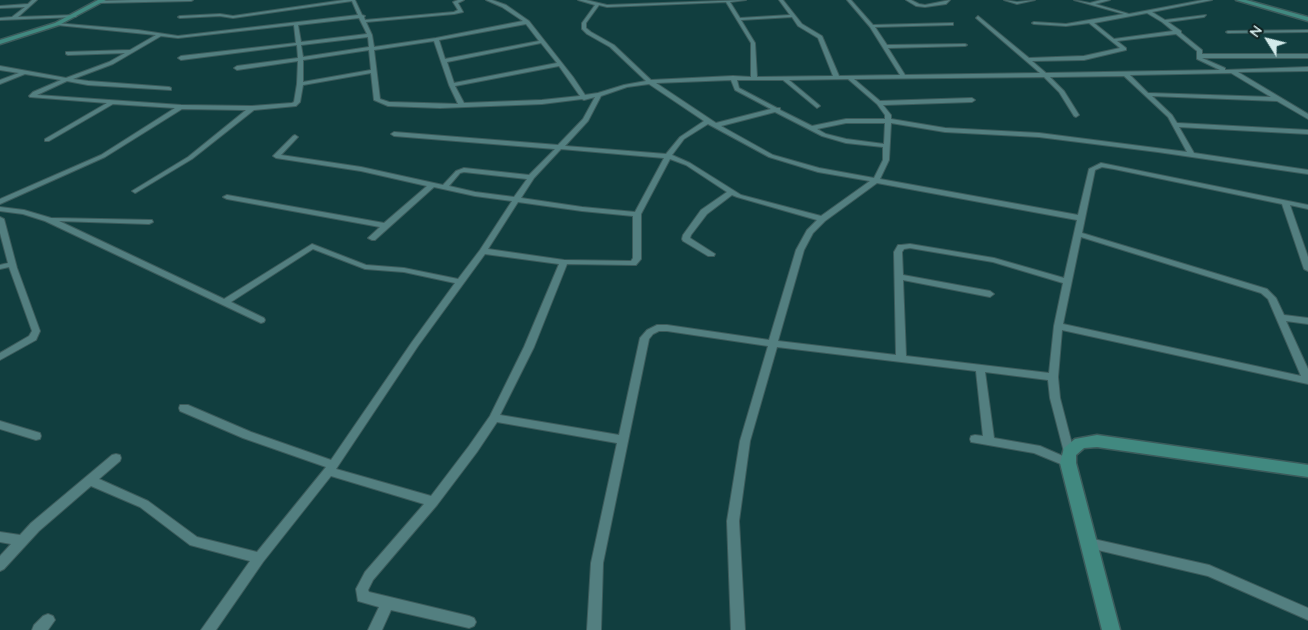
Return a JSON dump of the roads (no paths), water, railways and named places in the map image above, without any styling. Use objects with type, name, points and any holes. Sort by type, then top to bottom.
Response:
[{"type":"street","points":[[12,19],[35,0]]},
{"type":"street","points":[[0,42],[57,24],[101,1],[191,0]]},
{"type":"street","points":[[180,17],[220,15],[230,19],[353,0],[364,19],[370,35],[372,71],[377,100],[380,103],[462,105],[542,102],[584,98],[626,86],[650,82],[734,78],[1125,74],[1308,68]]},
{"type":"street","points":[[57,24],[138,31],[178,37],[364,19],[454,13],[461,11],[455,3],[462,0]]},
{"type":"street","points":[[488,0],[504,6],[527,22],[584,98]]},
{"type":"street","points":[[580,0],[598,5],[744,0]]},
{"type":"street","points":[[781,0],[800,25],[820,37],[837,78]]},
{"type":"street","points":[[849,0],[872,26],[903,76]]},
{"type":"street","points":[[908,0],[921,6],[944,4],[948,0]]},
{"type":"street","points":[[1006,0],[1017,3],[1033,0]]},
{"type":"street","points":[[1076,0],[1130,14]]},
{"type":"street","points":[[1089,3],[1108,0]]},
{"type":"street","points":[[1034,23],[1066,25],[1090,22],[1210,0]]},
{"type":"street","points":[[1239,0],[1308,17]]},
{"type":"street","points":[[1247,0],[1308,17]]},
{"type":"street","points":[[727,1],[753,42],[754,78]]},
{"type":"street","points":[[598,5],[584,23],[584,28],[612,46],[650,82],[708,121],[770,156],[789,163],[1080,218]]},
{"type":"street","points":[[0,7],[29,6]]},
{"type":"street","points":[[1149,12],[1179,32],[1200,51],[1202,60],[1228,70],[1280,99],[1308,118]]},
{"type":"street","points":[[0,19],[75,16]]},
{"type":"street","points":[[738,19],[794,16]]},
{"type":"street","points":[[1164,21],[1204,16]]},
{"type":"street","points":[[978,17],[1044,74],[1061,92],[1076,115]]},
{"type":"street","points":[[237,68],[436,39],[527,22]]},
{"type":"street","points":[[1028,60],[1084,58],[1124,49],[1090,22]]},
{"type":"street","points":[[872,26],[951,24]]},
{"type":"street","points":[[160,35],[103,67],[65,80],[32,96],[110,104],[181,107],[252,108],[294,105],[297,102],[300,84],[301,58],[296,25]]},
{"type":"street","points":[[223,33],[225,27]]},
{"type":"street","points":[[1228,32],[1308,31]]},
{"type":"street","points":[[1115,40],[1179,32]]},
{"type":"street","points":[[181,58],[370,35]]},
{"type":"street","points":[[436,39],[452,85],[462,105]]},
{"type":"street","points":[[443,61],[541,42]]},
{"type":"street","points":[[886,47],[965,44]]},
{"type":"street","points":[[68,53],[131,51]]},
{"type":"street","points":[[1200,56],[1308,56]]},
{"type":"street","points":[[1051,60],[1057,64]]},
{"type":"street","points":[[452,85],[560,64]]},
{"type":"street","points":[[0,68],[65,80],[122,87],[170,89]]},
{"type":"street","points":[[1064,69],[1070,74]]},
{"type":"street","points":[[300,84],[372,71]]},
{"type":"street","points":[[0,82],[23,73]]},
{"type":"street","points":[[1125,74],[1149,94],[1176,125],[1192,154]]},
{"type":"street","points":[[734,78],[737,89],[831,138],[887,146]]},
{"type":"street","points":[[784,78],[817,106]]},
{"type":"street","points":[[738,630],[733,521],[738,481],[745,441],[775,344],[800,250],[810,232],[822,219],[876,180],[886,160],[889,121],[885,109],[850,78]]},
{"type":"street","points":[[1149,94],[1280,99]]},
{"type":"street","points":[[208,630],[259,558],[332,468],[483,251],[531,176],[586,120],[599,95]]},
{"type":"street","points":[[879,103],[972,100]]},
{"type":"street","points":[[48,140],[110,104]]},
{"type":"street","points":[[0,202],[103,156],[181,107]]},
{"type":"street","points":[[135,190],[190,158],[252,108]]},
{"type":"street","points":[[716,125],[778,109]]},
{"type":"street","points":[[483,251],[564,262],[630,263],[636,261],[637,214],[668,156],[687,133],[708,121]]},
{"type":"street","points":[[812,128],[846,121],[889,121],[945,130],[1039,135],[1192,154],[1308,172]]},
{"type":"street","points":[[1176,125],[1308,132]]},
{"type":"street","points":[[394,134],[668,156],[688,164],[730,192],[749,200],[822,219]]},
{"type":"street","points":[[294,137],[276,156],[355,168],[444,188],[514,200],[637,214]]},
{"type":"street","points":[[1111,630],[1068,458],[1055,398],[1053,377],[1058,326],[1092,169],[1101,165],[1308,207]]},
{"type":"street","points":[[444,188],[458,172],[464,170],[531,176]]},
{"type":"street","points":[[372,238],[432,185]]},
{"type":"street","points":[[711,254],[689,242],[686,239],[686,235],[704,212],[730,192]]},
{"type":"street","points":[[227,197],[386,226]]},
{"type":"street","points":[[1286,202],[1304,249],[1308,269]]},
{"type":"street","points":[[0,209],[24,212],[48,219],[261,320]]},
{"type":"street","points":[[0,219],[12,264],[36,331],[33,338],[0,356]]},
{"type":"street","points":[[48,219],[149,222]]},
{"type":"street","points":[[1078,234],[1264,292],[1272,298],[1308,380]]},
{"type":"street","points":[[224,303],[312,246],[365,266],[404,270],[460,282]]},
{"type":"street","points":[[901,359],[899,250],[910,246],[994,260],[1068,281]]},
{"type":"street","points":[[469,622],[363,597],[362,590],[369,576],[433,502],[494,418],[529,347],[564,262]]},
{"type":"street","points":[[0,267],[12,264]]},
{"type":"street","points":[[899,277],[990,294]]},
{"type":"street","points":[[1281,316],[1308,321]]},
{"type":"street","points":[[1058,326],[1308,380]]},
{"type":"street","points":[[594,630],[597,563],[644,338],[657,328],[1053,377]]},
{"type":"street","points":[[980,368],[989,441]]},
{"type":"street","points":[[184,408],[332,468],[433,502]]},
{"type":"street","points":[[494,418],[623,440]]},
{"type":"street","points":[[0,425],[36,436]]},
{"type":"street","points":[[975,439],[1036,449],[1068,458]]},
{"type":"street","points":[[1068,458],[1080,442],[1097,441],[1308,471]]},
{"type":"street","points":[[0,565],[21,541],[116,458]]},
{"type":"street","points":[[90,480],[144,504],[194,541],[259,558]]},
{"type":"street","points":[[0,537],[21,541]]},
{"type":"street","points":[[1089,543],[1209,571],[1308,614]]},
{"type":"street","points":[[375,630],[387,603]]}]
